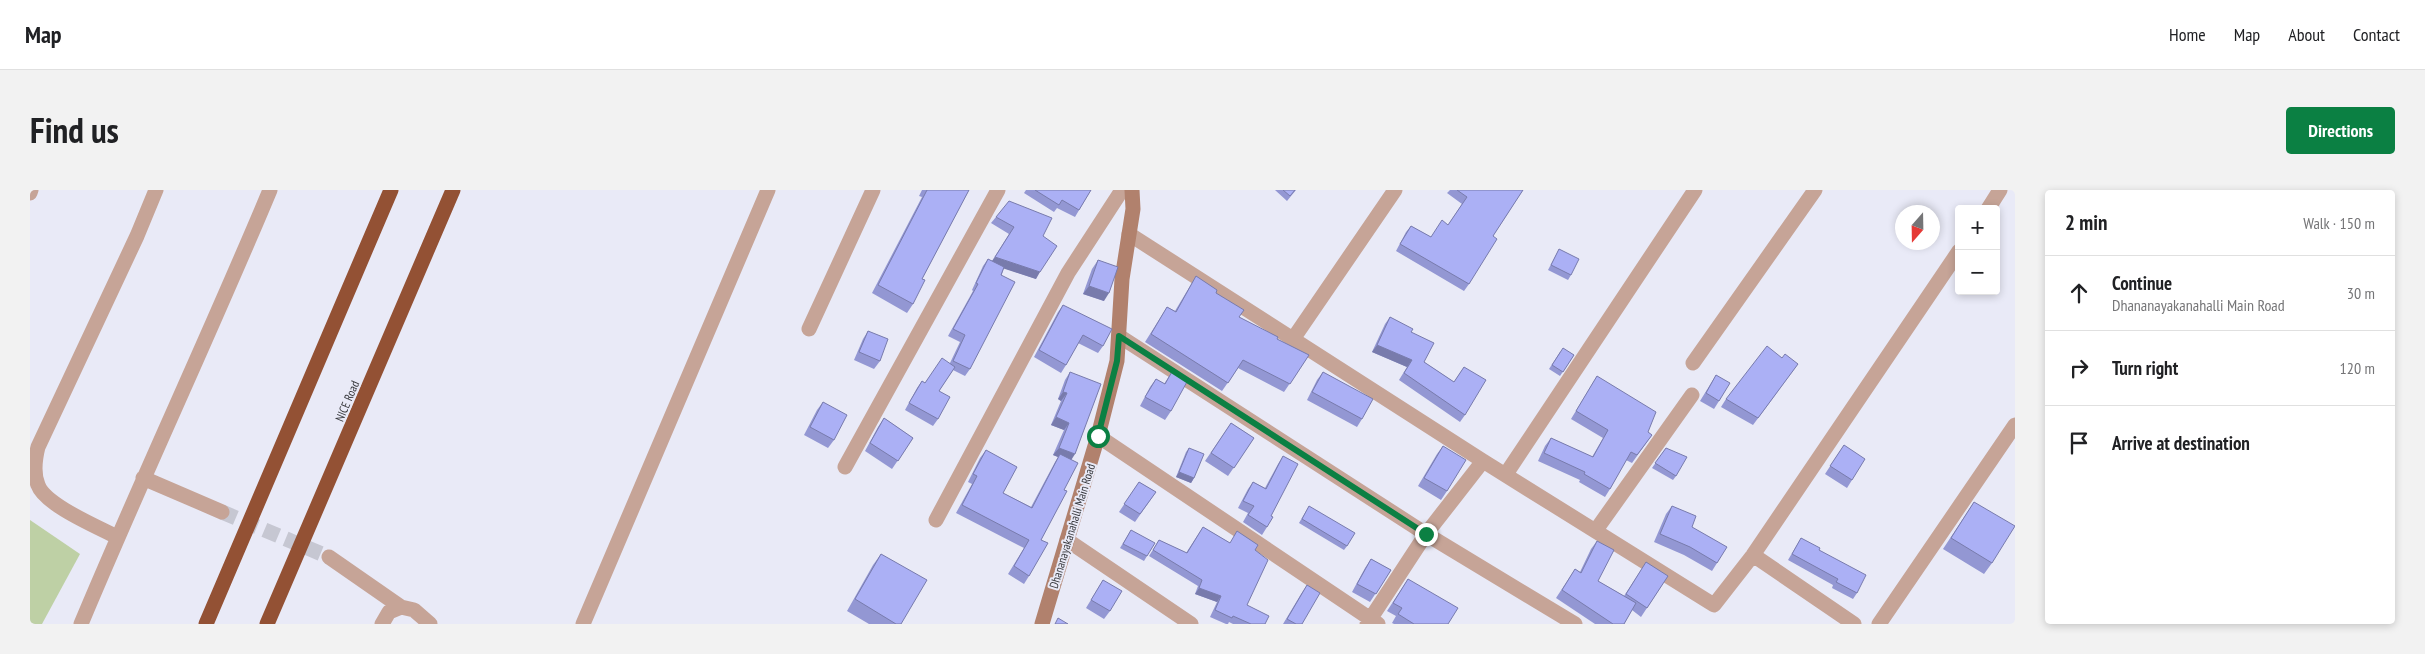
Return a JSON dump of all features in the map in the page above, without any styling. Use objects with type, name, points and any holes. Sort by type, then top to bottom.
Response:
[{"type":"highway","points":[[206,624],[391,190]]},
{"type":"highway","name":"NICE Road","points":[[267,624],[453,190]]},
{"type":"street","points":[[35,461],[38,447],[137,236],[156,190]]},
{"type":"street","points":[[81,624],[143,478],[236,272],[270,190]]},
{"type":"street","points":[[583,624],[768,190]]},
{"type":"street","points":[[809,329],[873,190]]},
{"type":"street","points":[[845,467],[998,190]]},
{"type":"street","name":"Dhananayakanahalli Main Road","points":[[1042,624],[1098,436],[1117,361],[1122,279],[1133,209],[1132,190]]},
{"type":"street","points":[[1293,339],[1395,190]]},
{"type":"street","points":[[1506,474],[1695,190]]},
{"type":"street","points":[[1692,363],[1815,190]]},
{"type":"street","points":[[1991,205],[2000,190]]},
{"type":"street","points":[[936,520],[1068,273],[1114,193]]},
{"type":"street","points":[[1129,234],[1483,461],[1714,605],[1753,555],[1955,257]]},
{"type":"street","points":[[1119,336],[1426,534],[1575,624]]},
{"type":"street","points":[[1596,530],[1692,394]]},
{"type":"street","points":[[1879,624],[2015,425]]},
{"type":"street","points":[[1098,436],[1372,622],[1426,534],[1483,461]]},
{"type":"street","points":[[30,441],[38,485],[43,494],[54,503],[117,538]]},
{"type":"street","points":[[143,478],[222,512]]},
{"type":"street","points":[[1068,540],[1191,624]]},
{"type":"street","points":[[1753,555],[1854,624]]},
{"type":"street","points":[[329,557],[401,607],[414,610],[430,624]]},
{"type":"street","points":[[382,624],[389,612],[401,607]]},
{"type":"green space","points":[[30,520],[80,554],[42,624],[30,624]]},
{"type":"building","points":[[927,190],[969,190],[922,279],[925,280],[913,304],[878,285]]},
{"type":"building","points":[[1035,190],[1091,190],[1079,210],[1062,200],[1059,205]]},
{"type":"building","points":[[1283,190],[1295,190],[1290,196]]},
{"type":"building","points":[[1457,190],[1523,190],[1493,236],[1497,239],[1469,284],[1400,244],[1411,226],[1431,237],[1442,220],[1448,225],[1467,197]]},
{"type":"building","points":[[1009,201],[1052,218],[1043,236],[1057,246],[1040,272],[995,257],[1014,227],[996,217]]},
{"type":"building","points":[[1559,249],[1579,259],[1571,275],[1551,265]]},
{"type":"building","points":[[988,259],[1004,267],[1001,275],[1015,282],[970,369],[953,361],[965,335],[953,329],[978,284],[976,283]]},
{"type":"building","points":[[1098,260],[1118,267],[1109,293],[1089,286]]},
{"type":"building","points":[[1196,276],[1217,290],[1216,293],[1244,310],[1239,317],[1309,355],[1290,384],[1243,360],[1228,383],[1151,334],[1167,307],[1176,312]]},
{"type":"building","points":[[1063,305],[1112,329],[1103,346],[1083,335],[1066,365],[1039,350]]},
{"type":"building","points":[[1390,317],[1413,329],[1411,332],[1434,343],[1424,362],[1454,382],[1464,367],[1486,380],[1465,415],[1404,373],[1412,360],[1377,345]]},
{"type":"building","points":[[868,331],[888,339],[880,361],[859,352]]},
{"type":"building","points":[[1767,346],[1782,358],[1785,354],[1798,364],[1758,418],[1726,399]]},
{"type":"building","points":[[1563,348],[1574,355],[1563,372],[1552,365]]},
{"type":"building","points":[[942,358],[955,367],[939,391],[950,397],[938,419],[909,403],[922,381],[925,383]]},
{"type":"building","points":[[1173,370],[1188,380],[1171,411],[1145,397],[1156,379],[1165,384]]},
{"type":"building","points":[[1070,372],[1101,384],[1075,454],[1059,448],[1069,423],[1056,417],[1067,393],[1063,392]]},
{"type":"building","points":[[1323,372],[1373,399],[1362,419],[1312,392]]},
{"type":"building","points":[[1716,375],[1730,383],[1719,401],[1706,393]]},
{"type":"building","points":[[1597,376],[1656,412],[1648,432],[1652,435],[1637,455],[1631,452],[1610,489],[1584,474],[1585,472],[1544,453],[1551,438],[1593,457],[1608,430],[1576,411]]},
{"type":"building","points":[[823,402],[847,415],[834,440],[810,427]]},
{"type":"building","points":[[884,418],[913,438],[898,461],[870,443]]},
{"type":"building","points":[[1231,423],[1254,438],[1234,468],[1211,453]]},
{"type":"building","points":[[1844,445],[1865,459],[1852,480],[1830,466]]},
{"type":"building","points":[[1443,446],[1466,460],[1447,491],[1424,478]]},
{"type":"building","points":[[1189,448],[1204,454],[1194,478],[1179,472]]},
{"type":"building","points":[[1666,448],[1687,457],[1676,476],[1655,463]]},
{"type":"building","points":[[986,450],[1017,467],[1003,493],[1032,508],[1060,454],[1078,463],[1064,490],[1067,491],[1041,540],[1048,543],[1029,576],[1014,566],[1029,540],[962,505],[977,476],[973,474]]},
{"type":"building","points":[[1283,456],[1298,464],[1267,527],[1248,515],[1254,506],[1243,501],[1253,482],[1266,489]]},
{"type":"building","points":[[1139,482],[1156,492],[1140,514],[1124,504]]},
{"type":"building","points":[[1974,502],[2015,526],[1992,563],[1951,538]]},
{"type":"building","points":[[1309,506],[1355,533],[1347,546],[1302,519]]},
{"type":"building","points":[[1672,506],[1696,516],[1692,527],[1727,547],[1717,563],[1690,547],[1660,534]]},
{"type":"building","points":[[1203,527],[1230,543],[1237,531],[1258,545],[1255,550],[1268,560],[1247,605],[1269,616],[1265,624],[1251,624],[1215,610],[1221,596],[1199,588],[1202,580],[1153,550],[1159,540],[1187,553]]},
{"type":"building","points":[[1131,530],[1155,543],[1147,556],[1123,544]]},
{"type":"building","points":[[1801,538],[1820,548],[1819,550],[1866,575],[1857,593],[1836,582],[1838,579],[1792,554]]},
{"type":"building","points":[[1597,541],[1614,550],[1598,581],[1636,603],[1624,624],[1613,624],[1562,590],[1575,569],[1581,573]]},
{"type":"building","points":[[881,554],[927,580],[901,624],[896,624],[855,599]]},
{"type":"building","points":[[1371,559],[1391,570],[1376,594],[1357,584]]},
{"type":"building","points":[[1646,562],[1668,576],[1647,608],[1626,594]]},
{"type":"building","points":[[1408,579],[1458,608],[1448,624],[1414,624],[1398,614],[1402,608],[1393,603]]},
{"type":"building","points":[[1103,580],[1122,591],[1110,611],[1091,600]]},
{"type":"building","points":[[1307,585],[1320,593],[1302,624],[1296,624],[1287,619]]},
{"type":"building","points":[[1058,618],[1068,624],[1055,624]]},
{"type":"tunnel","points":[[222,512],[329,557]]},
{"type":"route","points":[[1098,436],[1117,361],[1119,336],[1426,534]]}]
